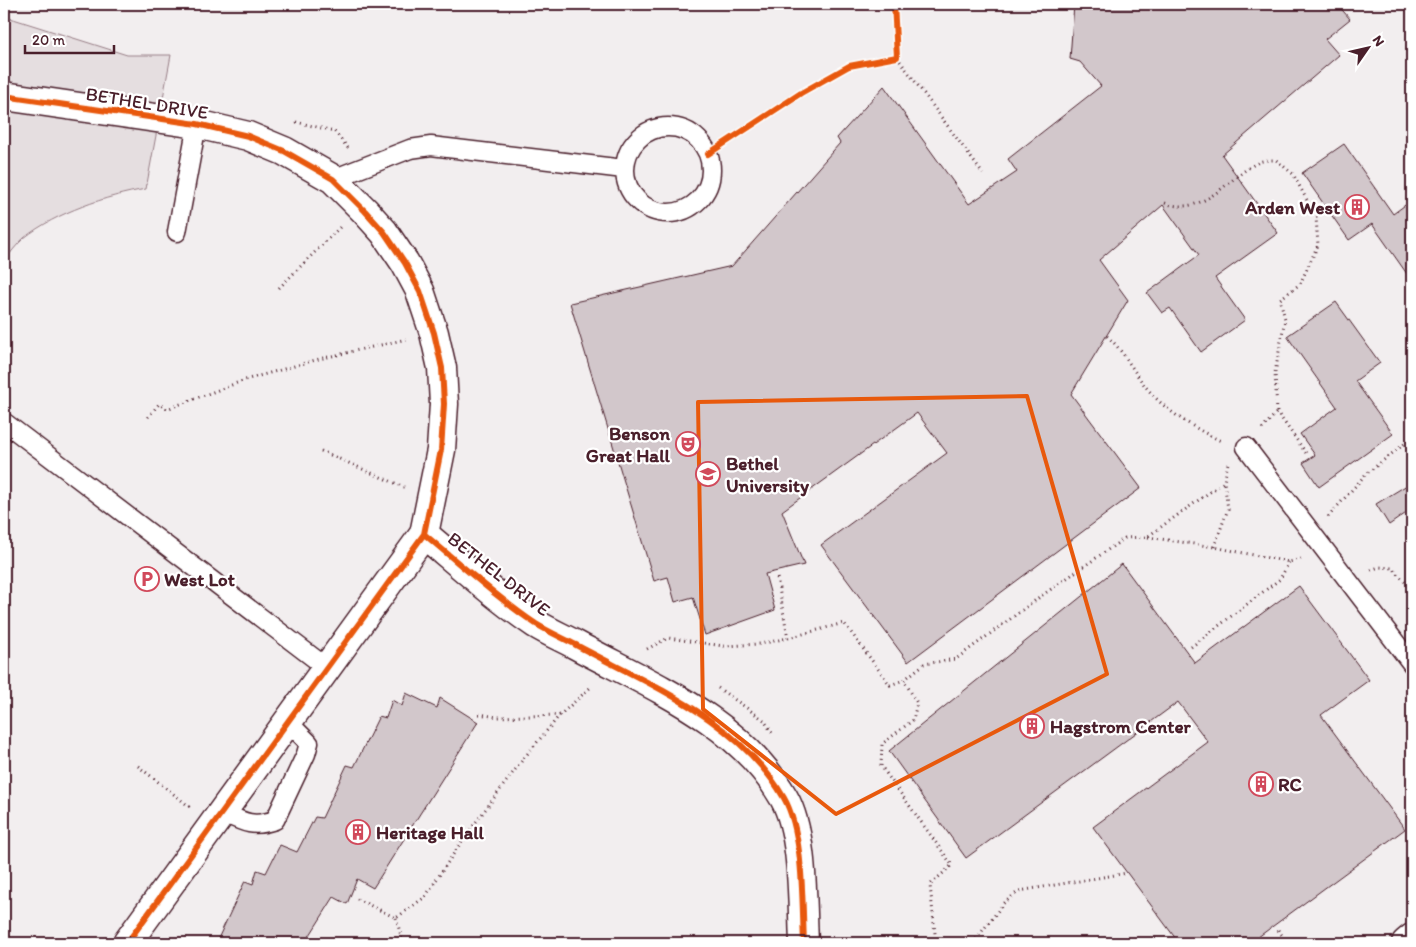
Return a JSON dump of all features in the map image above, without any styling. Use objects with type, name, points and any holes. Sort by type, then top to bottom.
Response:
[{"type":"street","name":"BETHEL DRIVE","points":[[5,96],[197,124],[248,136],[284,151],[333,179],[365,211],[384,232],[405,263],[420,291],[434,333],[442,368],[444,404],[441,450],[424,534],[537,624],[685,703],[719,726],[742,745],[767,773],[785,799],[796,833],[800,867],[804,943]]},
{"type":"street","points":[[127,943],[424,534]]},
{"type":"street","points":[[1406,943],[1412,938]]},
{"type":"lane","points":[[177,232],[197,124]]},
{"type":"lane","points":[[660,127],[682,129],[699,140],[708,154],[711,173],[708,186],[699,201],[686,210],[670,214],[652,211],[636,200],[626,184],[624,169],[630,149],[643,134],[660,127]]},
{"type":"lane","points":[[333,179],[410,149],[432,146],[624,169]]},
{"type":"lane","points":[[4,422],[327,668]]},
{"type":"lane","points":[[1246,447],[1412,664]]},
{"type":"lane","points":[[222,812],[249,824],[262,824],[275,820],[306,754],[309,743],[288,722]]},
{"type":"path","points":[[894,4],[897,56],[983,174]]},
{"type":"path","points":[[708,154],[801,93],[849,66],[897,56]]},
{"type":"path","points":[[287,120],[334,131],[364,168]]},
{"type":"path","points":[[1165,203],[1177,208],[1196,205],[1258,162],[1276,160],[1293,174],[1316,216],[1318,245],[1300,284],[1280,299],[1285,319],[1275,373],[1277,412],[1306,453]]},
{"type":"path","points":[[279,288],[343,224]]},
{"type":"path","points":[[148,417],[159,404],[167,409],[245,380],[319,359],[434,333]]},
{"type":"path","points":[[1107,336],[1120,348],[1152,394],[1190,425],[1223,443]]},
{"type":"path","points":[[1312,534],[1366,474],[1412,438]]},
{"type":"path","points":[[321,451],[411,490]]},
{"type":"path","points":[[1214,546],[1228,509],[1224,482],[1230,456]]},
{"type":"path","points":[[1147,537],[1224,482]]},
{"type":"path","points":[[396,918],[425,897],[464,838],[524,758],[560,715],[600,678],[637,654],[668,638],[724,646],[760,644],[844,623],[890,684],[904,680],[924,664],[956,659],[1044,594],[1125,538],[1147,537],[1214,546],[1289,562],[1326,551]]},
{"type":"path","points":[[1191,647],[1280,579],[1289,562]]},
{"type":"path","points":[[1347,578],[1379,567],[1393,568],[1412,590]]},
{"type":"path","points":[[778,577],[788,638]]},
{"type":"path","points":[[904,680],[918,703],[913,720],[882,744],[881,766],[952,865],[930,885],[936,943]]},
{"type":"path","points":[[715,686],[764,720],[774,735]]},
{"type":"path","points":[[479,714],[497,717],[560,715]]},
{"type":"path","points":[[138,766],[192,809]]},
{"type":"path","points":[[973,943],[1004,903],[1019,890],[1127,873]]},
{"type":"path","points":[[357,899],[396,918],[403,943]]},
{"type":"path","points":[[1278,930],[1288,943]]},
{"type":"highlighted area","points":[[1027,396],[1107,674],[836,814],[703,709],[698,402]]},
{"type":"shaded area","name":"Bethel University","points":[[4,4],[1412,4],[1412,943],[4,943]]},
{"type":"shaded area","points":[[4,16],[127,55],[171,55],[146,189],[82,206],[51,220],[24,238],[4,261]]},
{"type":"building","points":[[1074,4],[1337,4],[1350,19],[1325,39],[1339,55],[1222,155],[1278,233],[1215,278],[1245,320],[1201,352],[1170,308],[1162,313],[1147,293],[1199,255],[1163,205],[1099,260],[1128,300],[1071,394],[1141,488],[908,662],[821,545],[947,453],[917,413],[782,511],[804,565],[765,574],[775,610],[705,635],[693,597],[675,602],[668,577],[654,581],[570,303],[732,266],[840,143],[837,138],[884,86],[969,204],[1017,172],[1008,159],[1101,86],[1080,62],[1070,59]]},
{"type":"building","name":"Arden West","points":[[1344,144],[1393,214],[1412,200],[1412,281],[1372,224],[1349,240],[1302,173]]},
{"type":"building","points":[[1336,302],[1380,363],[1355,381],[1393,434],[1319,487],[1303,463],[1315,455],[1300,434],[1337,407],[1287,336]]},
{"type":"building","points":[[1412,482],[1412,509],[1389,525],[1376,504]]},
{"type":"building","points":[[1122,564],[1195,663],[1299,586],[1369,680],[1321,715],[1405,829],[1250,943],[1179,943],[1093,827],[1208,742],[1178,702],[966,858],[889,751]]},
{"type":"building","name":"Heritage Hall","points":[[406,693],[437,708],[440,698],[478,722],[373,888],[357,879],[347,904],[334,897],[305,943],[216,943],[245,881],[253,884],[257,870],[266,873],[280,845],[297,852],[315,817],[322,818],[347,765],[354,767],[379,716],[386,718],[392,700],[402,706]]},
{"type":"cycle path","points":[[708,154],[801,93],[849,66],[897,57],[894,4]]},
{"type":"cycle path","points":[[4,96],[197,124],[248,136],[284,151],[333,179],[365,211],[384,232],[405,263],[420,291],[434,333],[442,368],[444,404],[441,450],[424,534],[521,614],[546,630],[634,675],[692,708],[743,747],[765,771],[784,798],[791,813],[799,848],[804,943]]},
{"type":"cycle path","points":[[127,943],[424,534]]},
{"type":"place","name":"Arden West","points":[[1357,207]]},
{"type":"place","name":"Benson Great Hall","points":[[688,444]]},
{"type":"place","name":"Bethel University","points":[[708,474]]},
{"type":"place","name":"West Lot","points":[[147,579]]},
{"type":"place","name":"Hagstrom Center","points":[[1032,726]]},
{"type":"place","name":"RC","points":[[1261,784]]},
{"type":"place","name":"Heritage Hall","points":[[358,832]]}]
